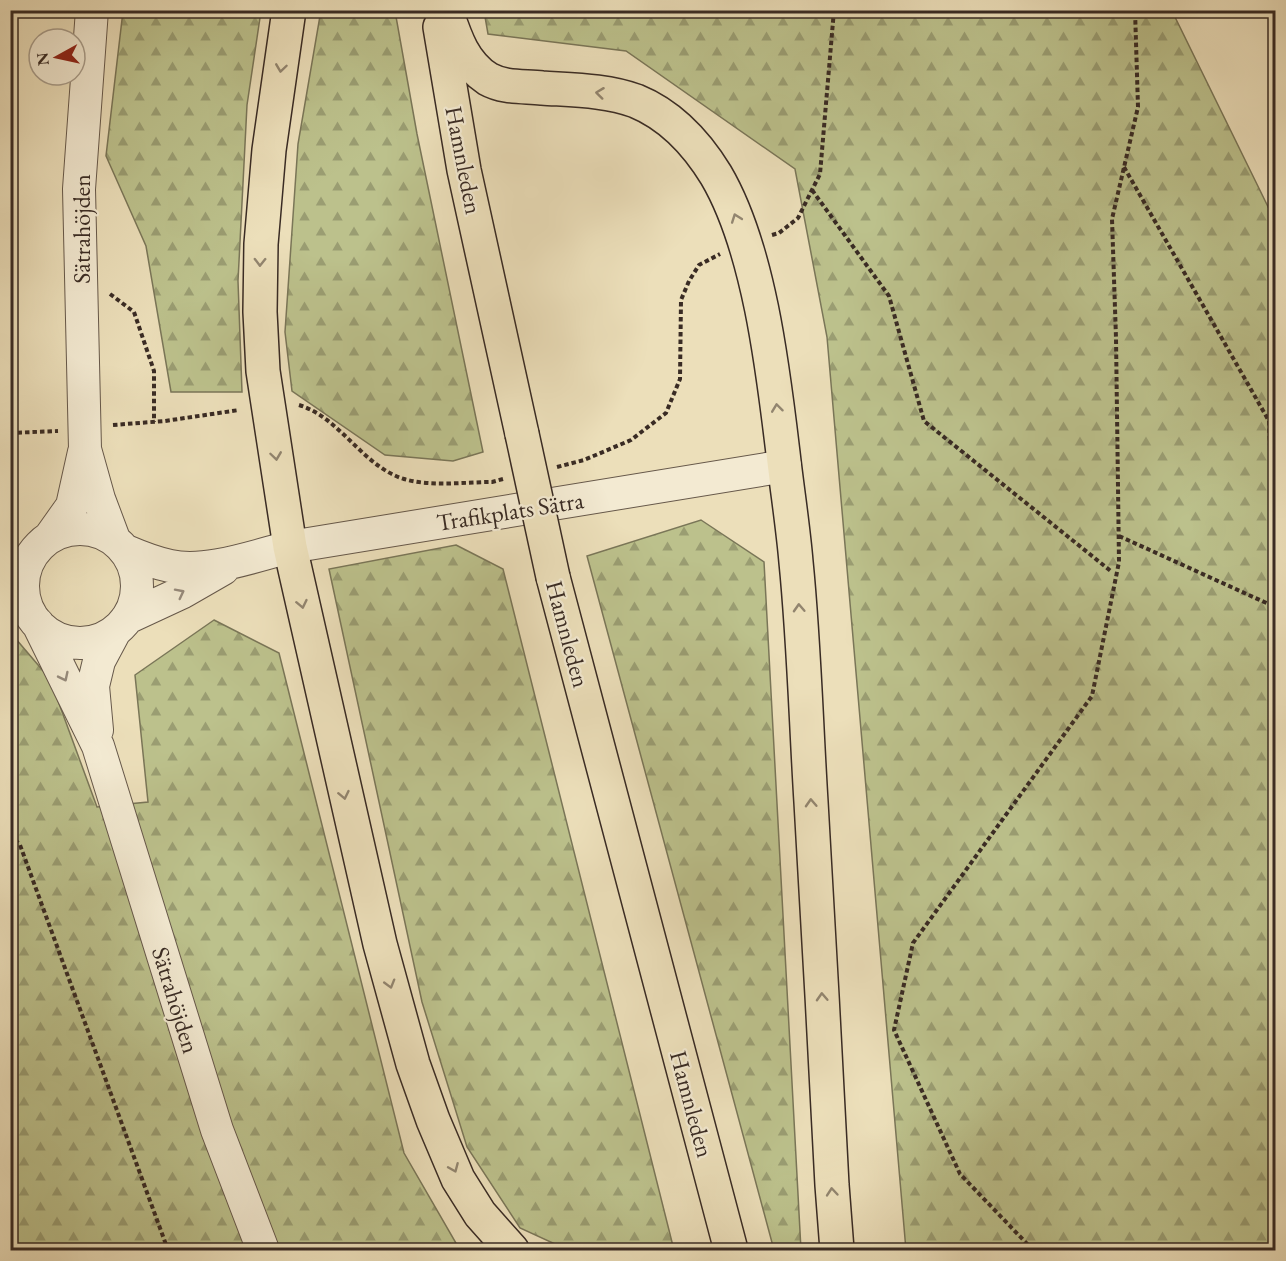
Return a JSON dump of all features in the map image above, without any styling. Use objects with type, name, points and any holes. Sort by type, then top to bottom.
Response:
[{"type":"main road","points":[[289,10],[269,150],[261,244],[260,312],[263,371],[290,547],[380,945],[413,1064],[458,1179],[480,1214],[512,1251]]},
{"type":"main road","name":"Hamnleden","points":[[437,10],[464,170],[553,577],[731,1251]]},
{"type":"main road","points":[[446,10],[459,47],[469,62],[491,80],[508,86],[609,94],[636,101],[658,112],[680,130],[714,172],[728,197],[751,267],[775,389],[797,564],[837,1251]]},
{"type":"street","name":"Sätrahöjden","points":[[93,10],[79,189],[99,499],[120,545]]},
{"type":"street","name":"Sätrahöjden","points":[[33,548],[72,506],[94,437]]},
{"type":"street","name":"Trafikplats Sätra","points":[[120,545],[172,567],[195,568],[237,561],[290,547],[785,466]]},
{"type":"street","points":[[82,529],[99,532],[120,545],[134,567],[137,584],[135,602],[121,624],[100,639],[84,643],[67,641],[51,635],[26,612],[24,578],[33,548],[66,531],[82,529]]},
{"type":"street","name":"Trafikplats Sätra","points":[[121,624],[237,561]]},
{"type":"street","name":"Sätrahöjden","points":[[26,612],[98,746],[217,1130],[263,1251]]},
{"type":"street","name":"Sätrahöjden","points":[[98,746],[93,686],[99,661],[121,624]]},
{"type":"path","points":[[770,236],[779,233],[798,218],[820,174],[834,10]]},
{"type":"path","points":[[1033,1251],[960,1174],[894,1030],[913,943],[1092,696],[1119,562],[1112,219],[1138,106],[1135,10]]},
{"type":"path","points":[[1124,167],[1269,421],[1275,600]]},
{"type":"path","points":[[812,190],[889,296],[924,421],[1112,572]]},
{"type":"path","points":[[107,289],[134,312],[154,371],[154,422]]},
{"type":"path","points":[[94,437],[154,422],[244,409]]},
{"type":"path","points":[[10,433],[60,430]]},
{"type":"path","points":[[1119,536],[1273,606]]},
{"type":"path","points":[[10,834],[20,844],[168,1251]]},
{"type":"path","points":[[1026,1251],[1028,1245]]},
{"type":"green space","points":[[321,10],[395,11],[417,134],[483,452],[453,461],[385,455],[292,391],[285,332],[298,144]]},
{"type":"green space","points":[[123,11],[261,11],[247,105],[238,281],[242,392],[171,392],[146,246],[106,156]]},
{"type":"green space","points":[[484,11],[1172,11],[1275,221],[1275,1250],[906,1250],[827,337],[795,169],[626,51],[488,34]]},
{"type":"green space","points":[[701,520],[764,562],[801,1250],[774,1250],[587,556]]},
{"type":"green space","points":[[456,545],[503,569],[674,1250],[568,1250],[520,1228],[467,1147],[422,1002],[329,569]]},
{"type":"green space","points":[[214,620],[279,653],[404,1153],[460,1250],[11,1250],[10,632],[50,679],[97,807],[148,802],[135,675]]}]
